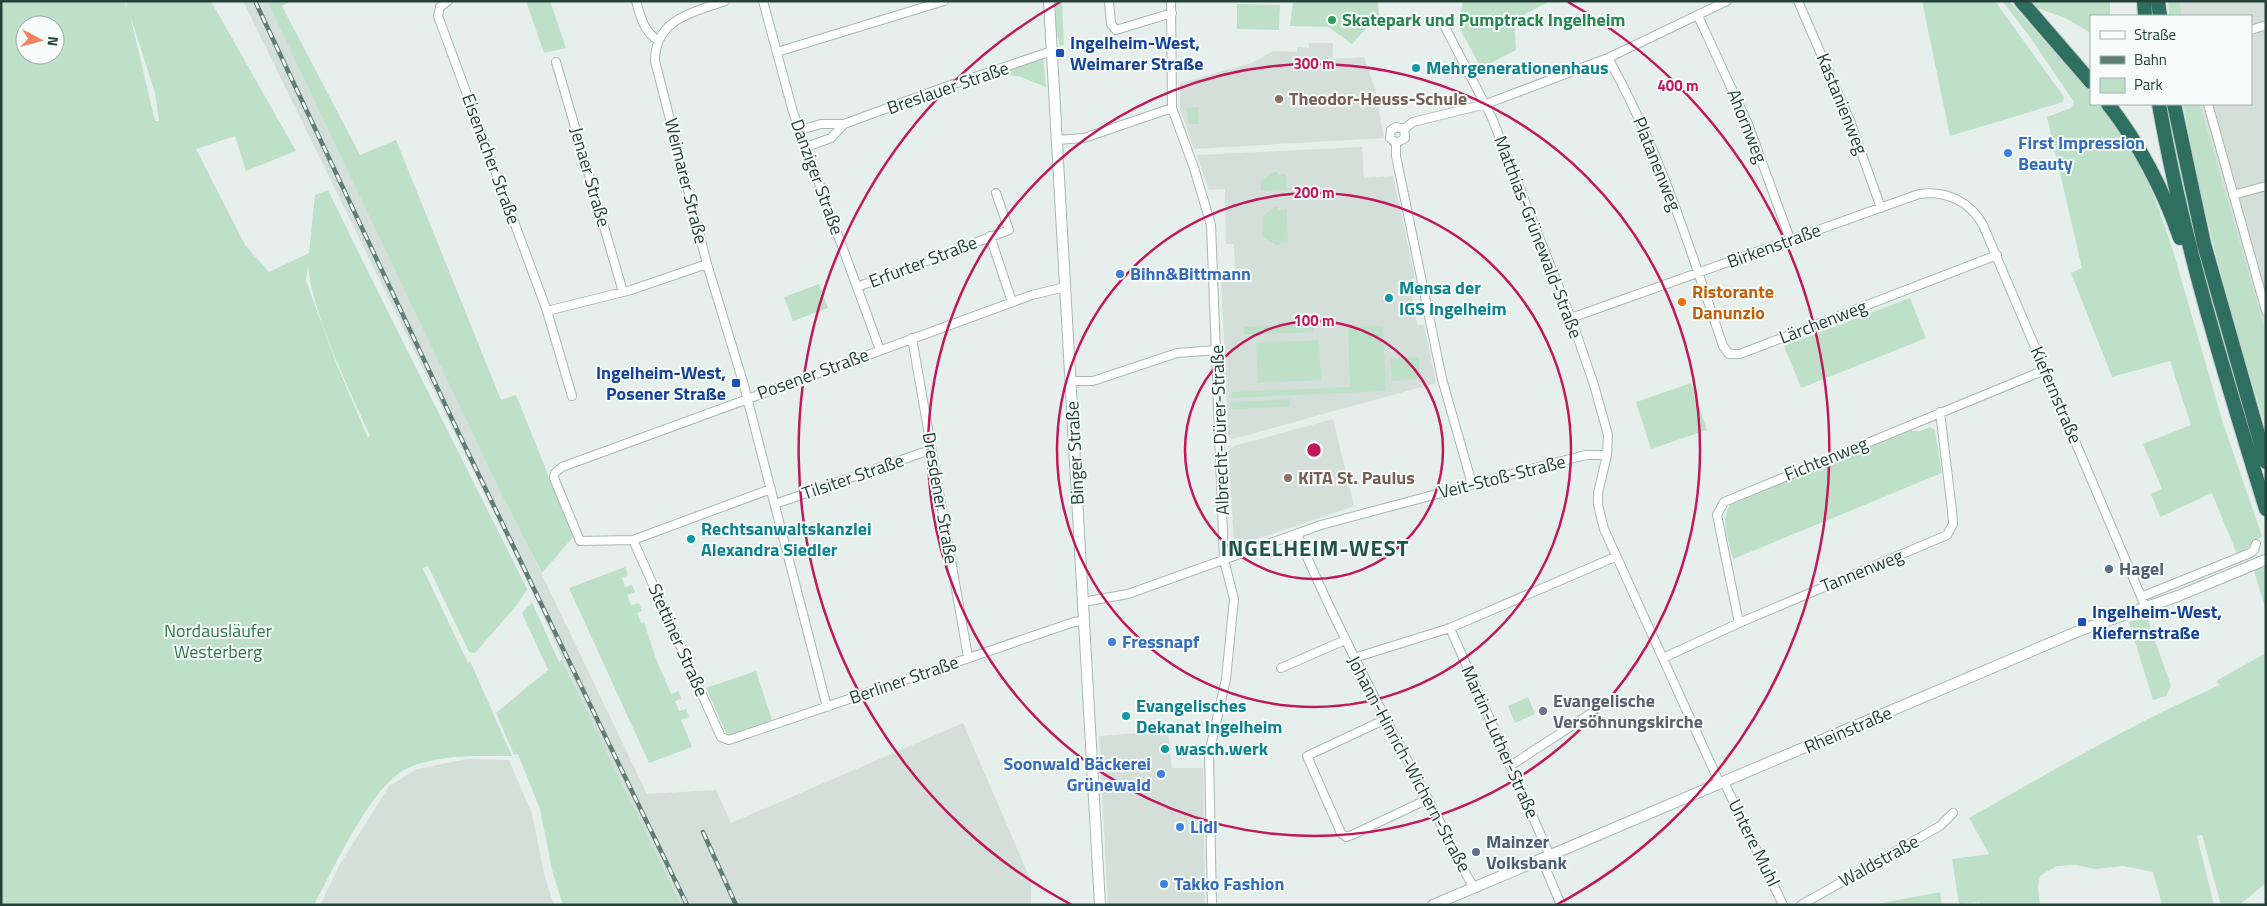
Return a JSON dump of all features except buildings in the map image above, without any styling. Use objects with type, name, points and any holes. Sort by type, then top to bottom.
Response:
[{"type":"highway","points":[[2021,1],[2090,81]]},
{"type":"highway","points":[[2144,1],[2146,15]]},
{"type":"highway","points":[[2158,1],[2160,15]]},
{"type":"highway","points":[[2109,105],[2139,146],[2164,197],[2213,334]]},
{"type":"highway","points":[[2159,105],[2182,213],[2213,334],[2266,509]]},
{"type":"highway","points":[[2174,105],[2204,244],[2266,462]]},
{"type":"main road","name":"Binger Straße","points":[[1049,1],[1100,905]]},
{"type":"main road","name":"Rheinstraße","points":[[1433,905],[2095,625],[2146,608],[2265,560]]},
{"type":"street","name":"Eisenacher Straße","points":[[448,1],[440,7],[438,16],[547,311],[572,396]]},
{"type":"street","points":[[636,1],[644,25],[653,38],[658,40],[668,26],[680,17],[724,1]]},
{"type":"street","name":"Danziger Straße","points":[[763,1],[800,130],[880,350]]},
{"type":"street","points":[[777,52],[944,1]]},
{"type":"street","points":[[1109,1],[1111,24],[1116,30],[1172,13]]},
{"type":"street","points":[[1057,140],[1084,138],[1172,108],[1171,1]]},
{"type":"street","points":[[1404,129],[1420,120],[1486,104],[1608,58],[1727,1]]},
{"type":"street","name":"Kastanienweg","points":[[1798,1],[1850,120],[1880,208]]},
{"type":"street","name":"Ahornweg","points":[[1698,16],[1748,124],[1790,240]]},
{"type":"street","points":[[2252,30],[2266,25]]},
{"type":"street","name":"Matthias-Grünewald-Straße","points":[[1445,28],[1486,104],[1571,318],[1606,425],[1607,455],[1598,492],[1598,505],[1615,557],[1663,658]]},
{"type":"street","name":"Weimarer Straße","points":[[658,40],[655,62],[707,264],[747,398],[827,707]]},
{"type":"street","name":"Breslauer Straße","points":[[800,130],[821,124],[844,124],[1052,51]]},
{"type":"street","name":"Platanenweg","points":[[1608,58],[1646,133],[1687,237],[1699,273]]},
{"type":"street","name":"Jenaer Straße","points":[[556,62],[623,292]]},
{"type":"street","points":[[2208,105],[2266,311]]},
{"type":"street","name":"Albrecht-Dürer-Straße","points":[[1172,108],[1196,172],[1211,225],[1224,560],[1234,599],[1226,679],[1209,754],[1212,905]]},
{"type":"street","name":"Breslauer Straße","points":[[806,147],[831,138],[844,124]]},
{"type":"street","points":[[1396,143],[1390,138],[1391,130],[1398,126],[1404,129]]},
{"type":"street","points":[[1396,143],[1405,138],[1404,129]]},
{"type":"street","points":[[1396,143],[1396,156],[1442,379],[1472,484]]},
{"type":"street","points":[[2233,195],[2266,186]]},
{"type":"street","name":"Birkenstraße","points":[[1571,318],[1919,194],[1930,192],[1949,196]]},
{"type":"street","name":"Erfurter Straße","points":[[857,287],[1009,230],[996,193]]},
{"type":"street","name":"Kiefernstraße","points":[[1949,196],[1962,202],[1978,214],[2146,608]]},
{"type":"street","name":"Erfurter Straße","points":[[990,236],[1012,302]]},
{"type":"street","name":"Lärchenweg","points":[[1699,273],[1723,346],[1729,354],[1734,355],[1997,256]]},
{"type":"street","points":[[547,311],[623,292],[707,264]]},
{"type":"street","name":"Posener Straße","points":[[633,540],[580,541],[554,478],[555,473],[562,467],[747,398],[1012,302],[1065,287]]},
{"type":"street","name":"Dresdener Straße","points":[[912,338],[924,399],[930,450],[968,657]]},
{"type":"street","points":[[1070,381],[1093,381],[1177,353],[1217,350]]},
{"type":"street","name":"Fichtenweg","points":[[1739,623],[1717,515],[1724,502],[2045,370]]},
{"type":"street","name":"Tannenweg","points":[[1663,658],[1739,623],[1947,535],[1953,524],[1940,412]]},
{"type":"street","name":"Tilsiter Straße","points":[[775,504],[930,450]]},
{"type":"street","name":"Veit-Stoß-Straße","points":[[1083,602],[1128,594],[1297,534],[1472,484],[1586,455],[1607,455]]},
{"type":"street","points":[[633,540],[771,489]]},
{"type":"street","name":"Johann-Hinrich-Wichern-Straße","points":[[1297,534],[1344,640],[1428,799],[1450,846],[1474,888]]},
{"type":"street","name":"Stettiner Straße","points":[[633,540],[721,737],[724,739]]},
{"type":"street","points":[[2141,597],[2250,553],[2254,550],[2256,544]]},
{"type":"street","points":[[1354,658],[1450,628],[1615,557]]},
{"type":"street","name":"Berliner Straße","points":[[724,739],[728,740],[968,657],[1074,622],[1084,621]]},
{"type":"street","name":"Martin-Luther-Straße","points":[[1450,628],[1550,856]]},
{"type":"street","name":"Johann-Hinrich-Wichern-Straße","points":[[1281,668],[1344,640]]},
{"type":"street","name":"Untere Muhl","points":[[1663,658],[1722,783],[1783,905]]},
{"type":"street","points":[[1510,766],[1593,712]]},
{"type":"street","points":[[1386,719],[1307,756],[1341,834],[1346,837],[1352,835],[1428,799]]},
{"type":"street","name":"Waldstraße","points":[[1801,905],[1940,826],[1953,813]]},
{"type":"street","points":[[1545,867],[1561,905]]},
{"type":"shaded area","points":[[243,1],[267,1],[647,794],[716,790],[731,823],[963,723],[1031,881],[1031,905],[681,905],[592,725],[531,589]]},
{"type":"shaded area","points":[[2180,1],[2266,1],[2266,333],[2200,105],[2252,105],[2252,15],[2182,15]]},
{"type":"shaded area","name":"Theodor-Heuss-Schule","points":[[1309,43],[1333,43],[1333,59],[1364,57],[1375,89],[1384,138],[1194,149],[1180,109],[1180,83],[1252,63],[1273,51],[1297,52],[1297,47],[1309,48]]},
{"type":"shaded area","points":[[1362,147],[1364,178],[1393,176],[1415,278],[1409,280],[1417,325],[1424,325],[1436,383],[1233,439],[1228,436],[1221,275],[1235,274],[1234,244],[1226,244],[1225,189],[1209,190],[1197,155]]},
{"type":"shaded area","name":"KiTA St. Paulus","points":[[1333,419],[1354,506],[1240,545],[1234,541],[1228,451],[1234,446]]},
{"type":"shaded area","points":[[1168,731],[1172,768],[1203,768],[1205,905],[1108,905],[1099,736]]},
{"type":"shaded area","points":[[467,759],[509,760],[532,814],[545,878],[554,905],[320,905],[339,866],[389,786],[417,769]]},
{"type":"green space","name":"Nordausläufer Westerberg","points":[[1,1],[125,1],[127,10],[126,1],[211,1],[296,151],[246,171],[235,136],[196,149],[245,245],[269,272],[309,253],[315,195],[328,190],[527,589],[517,605],[475,653],[469,652],[428,566],[424,567],[423,569],[468,663],[470,661],[512,756],[444,758],[406,769],[379,793],[366,810],[314,905],[1,905]],"holes":[[[130,15],[155,93],[159,121],[155,121]],[[308,266],[317,307],[324,329],[306,281]],[[325,333],[370,436],[368,438],[337,365]]]},
{"type":"green space","points":[[267,1],[292,1],[282,6],[360,155],[396,140],[501,400],[516,395],[573,537],[542,573],[503,497]]},
{"type":"green space","points":[[526,1],[550,1],[566,48],[544,53]]},
{"type":"green space","points":[[1053,1],[1062,1],[1064,45],[1060,46],[1054,22]]},
{"type":"green space","name":"Skatepark und Pumptrack Ingelheim","points":[[1293,1],[1378,1],[1379,15],[1352,44],[1328,27],[1290,26]]},
{"type":"green space","points":[[1463,1],[1550,1],[1514,20],[1516,50],[1481,68],[1458,25]]},
{"type":"green space","points":[[1922,1],[1995,1],[2064,97],[2063,102],[1950,136]]},
{"type":"green space","points":[[2002,1],[2009,1],[2090,92],[2090,105],[2101,105],[2136,156],[2151,188],[2171,244],[2223,423],[2262,536],[2237,554],[2212,493],[2160,517],[2151,494],[2162,489],[2143,444],[2191,425],[2170,361],[2112,377],[2071,273],[2082,268],[2047,117],[2071,108],[2074,102],[2030,37]]},
{"type":"green space","points":[[2028,1],[2110,1],[2110,15],[2090,15],[2090,32],[2065,18],[2032,6]]},
{"type":"green space","points":[[2168,1],[2180,1],[2182,15],[2169,15]]},
{"type":"green space","points":[[1237,4],[1280,5],[1279,30],[1237,29]]},
{"type":"green space","points":[[1043,57],[1046,87],[1021,77],[1005,74],[1004,72]]},
{"type":"green space","points":[[2183,105],[2200,105],[2266,333],[2266,428],[2219,268]]},
{"type":"green space","points":[[1198,107],[1199,124],[1188,124],[1187,108]]},
{"type":"green space","points":[[1274,172],[1278,172],[1278,175],[1286,174],[1287,190],[1261,191],[1261,181]]},
{"type":"green space","points":[[1274,207],[1278,207],[1278,210],[1287,210],[1288,242],[1280,242],[1280,245],[1276,245],[1263,237],[1262,217]]},
{"type":"green space","points":[[819,284],[828,308],[793,321],[784,297]]},
{"type":"green space","points":[[1910,298],[1926,338],[1801,388],[1784,346]]},
{"type":"green space","points":[[1314,324],[1314,332],[1244,335],[1244,327]]},
{"type":"green space","points":[[1383,326],[1386,391],[1232,398],[1232,392],[1350,387],[1348,327]]},
{"type":"green space","points":[[1319,340],[1321,380],[1258,383],[1256,343]]},
{"type":"green space","points":[[1419,357],[1420,379],[1392,381],[1390,359]]},
{"type":"green space","points":[[1691,383],[1707,430],[1651,449],[1636,402]]},
{"type":"green space","points":[[1290,399],[1290,407],[1231,409],[1231,402]]},
{"type":"green space","points":[[1930,427],[1935,430],[1942,473],[1733,559],[1725,523],[1727,510],[1731,504],[1910,431],[1920,431]]},
{"type":"green space","points":[[2266,565],[2266,610],[2254,571]]},
{"type":"green space","points":[[625,567],[628,575],[622,578],[625,587],[632,585],[635,592],[627,595],[631,605],[639,603],[642,611],[637,613],[641,623],[644,622],[656,659],[671,694],[679,691],[681,699],[675,701],[679,711],[686,709],[689,717],[681,720],[692,747],[649,763],[569,588]]},
{"type":"green space","points":[[532,602],[559,662],[562,660],[681,905],[563,905],[553,874],[540,809],[518,754],[514,755],[496,713],[548,670],[522,613]]},
{"type":"green space","points":[[2146,615],[2171,686],[2166,696],[2153,700],[2129,622]]},
{"type":"green space","points":[[2266,653],[2266,883],[2239,905],[2221,905],[2202,835],[2197,836],[2214,905],[2162,905],[2153,872],[2123,866],[2095,869],[2076,865],[2056,866],[2040,876],[2038,886],[2040,905],[1981,905],[1979,902],[1959,904],[1952,859],[1989,854],[1969,818],[2124,731],[2220,685],[2216,681]]},
{"type":"green space","points":[[756,671],[772,720],[733,734],[726,733],[706,688]]},
{"type":"green space","points":[[1528,697],[1535,714],[1515,723],[1508,706]]},
{"type":"green space","points":[[1940,892],[1942,905],[1872,905]]},
{"type":"railway","points":[[255,1],[459,434],[687,905]]},
{"type":"railway","points":[[703,832],[736,905]]},
{"type":"place","name":"Skatepark und Pumptrack Ingelheim","points":[[1332,20]]},
{"type":"place","name":"Ingelheim-West, Weimarer Straße","points":[[1060,53]]},
{"type":"place","name":"Mehrgenerationenhaus","points":[[1416,68]]},
{"type":"place","name":"Theodor-Heuss-Schule","points":[[1279,99]]},
{"type":"place","name":"First Impression Beauty","points":[[2008,153]]},
{"type":"place","name":"Bihn&Bittmann","points":[[1120,274]]},
{"type":"place","name":"Mensa der IGS Ingelheim","points":[[1389,298]]},
{"type":"place","name":"Ristorante Danunzio","points":[[1682,302]]},
{"type":"place","name":"Ingelheim-West, Posener Straße","points":[[736,383]]},
{"type":"place","name":"KiTA St. Paulus","points":[[1288,478]]},
{"type":"place","name":"Rechtsanwaltskanzlei Alexandra Siedler","points":[[691,539]]},
{"type":"place","name":"Hagel","points":[[2109,569]]},
{"type":"place","name":"Ingelheim-West, Kiefernstraße","points":[[2082,622]]},
{"type":"place","name":"Fressnapf","points":[[1112,642]]},
{"type":"place","name":"Evangelische Versöhnungskirche","points":[[1543,711]]},
{"type":"place","name":"Evangelisches Dekanat Ingelheim","points":[[1126,716]]},
{"type":"place","name":"wasch.werk","points":[[1165,749]]},
{"type":"place","name":"Soonwald Bäckerei Grünewald","points":[[1161,774]]},
{"type":"place","name":"Lidl","points":[[1180,827]]},
{"type":"place","name":"Mainzer Volksbank","points":[[1476,852]]},
{"type":"place","name":"Takko Fashion","points":[[1164,884]]},
{"type":"district","name":"INGELHEIM-WEST","points":[[1315,548]]}]
